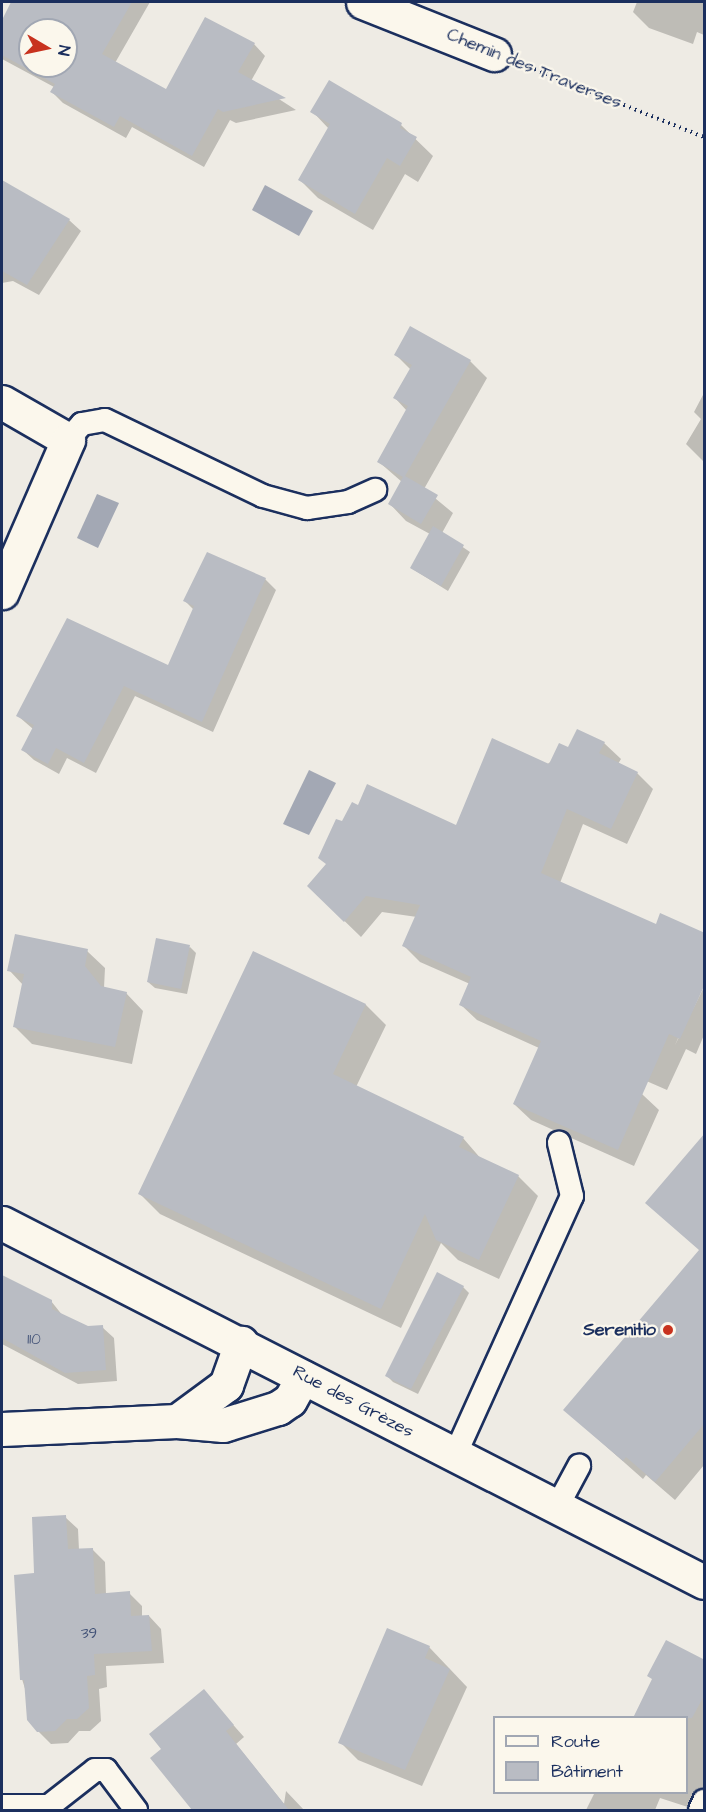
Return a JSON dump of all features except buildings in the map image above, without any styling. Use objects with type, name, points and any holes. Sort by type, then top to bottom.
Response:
[{"type":"street","name":"Chemin des Traverses","points":[[363,2],[494,54]]},
{"type":"street","points":[[2,402],[68,440],[2,592]]},
{"type":"street","name":"Rue des Grèzes","points":[[2,1222],[705,1582]]},
{"type":"street","points":[[177,1421],[226,1385],[241,1343]]},
{"type":"street","points":[[2,1429],[177,1421],[223,1425],[278,1408],[290,1400],[303,1377]]},
{"type":"lane","points":[[68,440],[82,424],[105,420],[263,496],[307,507],[348,502],[375,490]]},
{"type":"lane","points":[[455,1455],[573,1196],[559,1143]]},
{"type":"lane","points":[[557,1507],[579,1466]]},
{"type":"lane","points":[[2,1806],[52,1808],[95,1770],[106,1770],[136,1810]]},
{"type":"lane","points":[[700,1810],[705,1802]]},
{"type":"path","name":"Chemin des Traverses","points":[[494,54],[705,137]]},
{"type":"shaded area","points":[[265,185],[313,211],[299,236],[252,210]]},
{"type":"shaded area","points":[[97,494],[119,503],[98,548],[77,538]]},
{"type":"shaded area","points":[[309,770],[336,783],[309,835],[283,824]]},
{"type":"place","name":"Serenitio","points":[[668,1330]]}]
